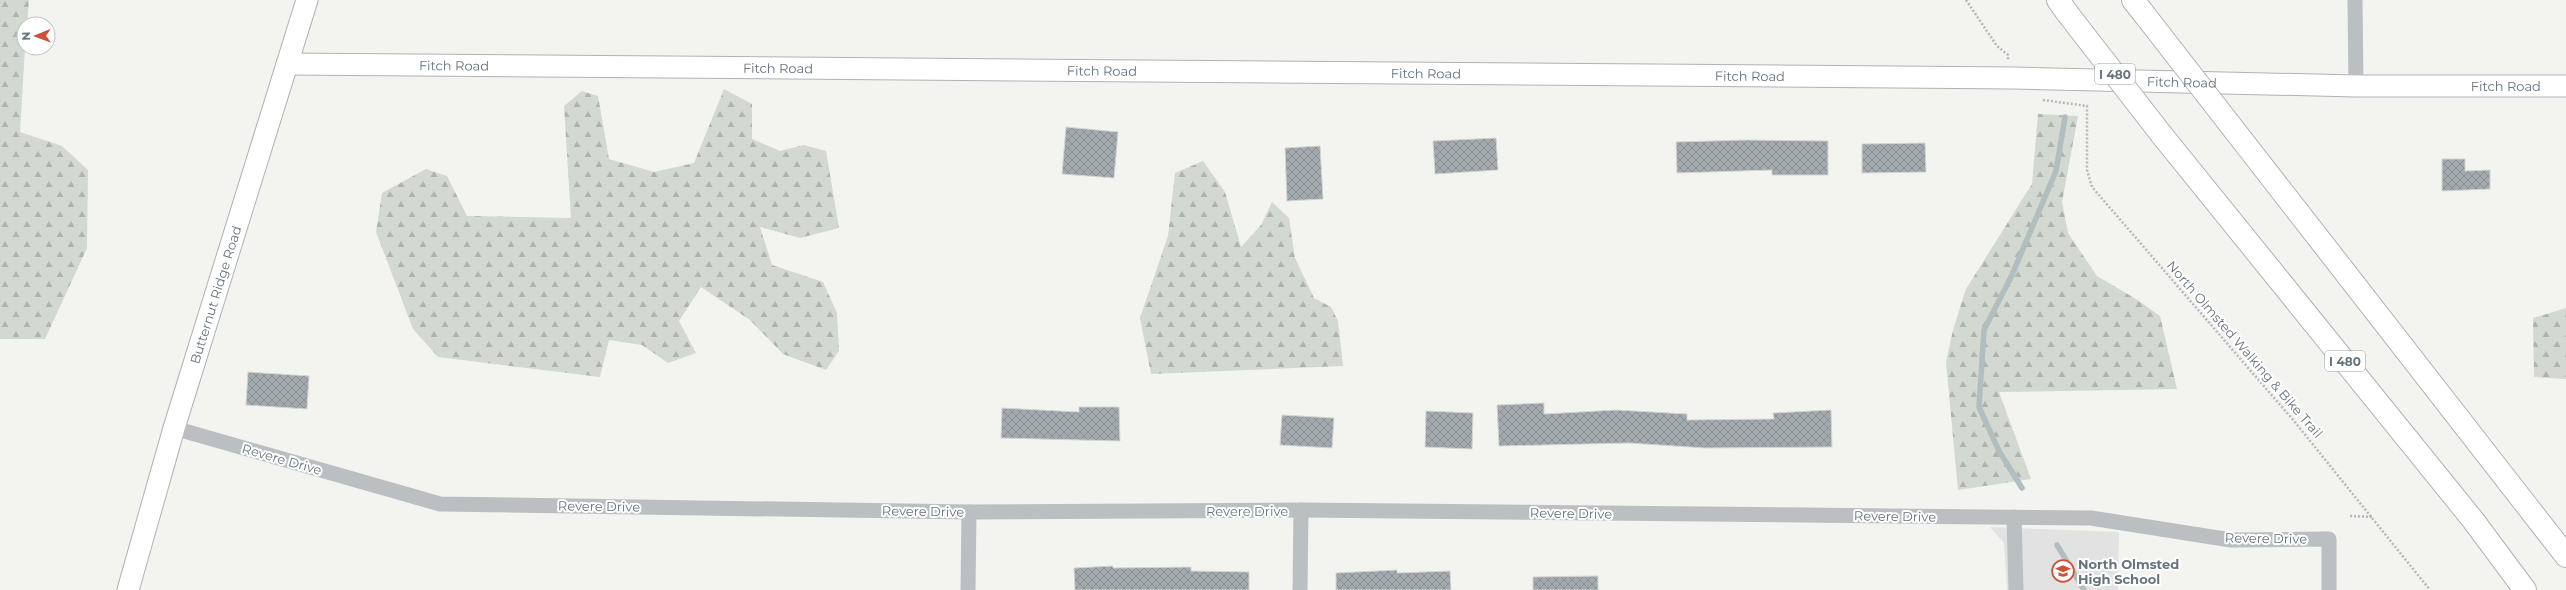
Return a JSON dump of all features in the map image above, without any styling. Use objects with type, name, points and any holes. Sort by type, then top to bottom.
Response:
[{"type":"highway","name":"I 480","points":[[2063,7],[2161,134],[2473,520],[2525,590]]},
{"type":"highway","points":[[2139,7],[2566,556]]},
{"type":"street","name":"Butternut Ridge Road","points":[[128,590],[174,428],[307,0]]},
{"type":"street","points":[[2355,0],[2356,86]]},
{"type":"street","name":"Fitch Road","points":[[287,64],[2013,78],[2356,86],[2566,86]]},
{"type":"street","name":"Revere Drive","points":[[174,428],[440,504],[969,512],[1301,510],[2091,518],[2232,540],[2329,539],[2329,590]]},
{"type":"street","points":[[1300,590],[1301,510]]},
{"type":"street","points":[[968,590],[969,512]]},
{"type":"street","points":[[2014,517],[2016,590]]},
{"type":"path","points":[[1966,0],[1997,46],[2008,56],[2008,62]]},
{"type":"path","name":"North Olmsted Walking & Bike Trail","points":[[2087,106],[2087,170],[2092,187],[2217,330],[2374,517],[2430,590]]},
{"type":"path","points":[[2350,516],[2374,517]]},
{"type":"shaded area","name":"North Olmsted High School","points":[[1990,527],[2119,532],[2118,590],[2007,590],[2004,543]]},
{"type":"green space","points":[[0,0],[29,0],[28,16],[16,16],[16,56],[25,56],[20,132],[62,146],[88,170],[87,248],[45,339],[0,339]]},
{"type":"green space","points":[[724,89],[752,104],[752,139],[780,151],[804,145],[826,151],[839,228],[800,238],[760,227],[772,265],[823,282],[837,313],[839,351],[826,370],[783,354],[750,320],[701,287],[679,321],[696,353],[668,363],[642,345],[609,340],[600,377],[438,357],[413,329],[376,232],[382,193],[426,169],[447,176],[467,216],[571,218],[564,106],[582,91],[598,96],[609,159],[654,172],[694,163]]},
{"type":"green space","points":[[2038,114],[2078,116],[2062,202],[2068,233],[2097,276],[2136,299],[2160,316],[2177,389],[1999,392],[2031,479],[1958,490],[1946,362],[1953,330],[1966,289],[2032,184]]},
{"type":"green space","points":[[1203,161],[1225,192],[1241,247],[1261,225],[1272,202],[1289,218],[1295,258],[1314,298],[1331,307],[1338,321],[1343,366],[1151,374],[1140,318],[1168,236],[1175,173]]},
{"type":"green space","points":[[2566,308],[2566,379],[2534,377],[2533,318]]},
{"type":"building","points":[[1066,127],[1118,132],[1114,178],[1062,174]]},
{"type":"building","points":[[1496,138],[1498,170],[1435,174],[1433,141]]},
{"type":"building","points":[[1746,140],[1828,141],[1828,175],[1772,175],[1772,170],[1677,173],[1676,142]]},
{"type":"building","points":[[1925,143],[1926,172],[1862,173],[1862,144]]},
{"type":"building","points":[[1320,146],[1323,199],[1287,201],[1285,148]]},
{"type":"building","points":[[2442,159],[2465,159],[2465,171],[2490,170],[2490,189],[2442,191]]},
{"type":"building","points":[[248,372],[309,376],[307,409],[246,405]]},
{"type":"building","points":[[1544,403],[1544,414],[1616,410],[1687,414],[1687,420],[1774,419],[1773,413],[1831,410],[1832,447],[1705,448],[1629,443],[1499,446],[1497,405]]},
{"type":"building","points":[[1079,407],[1119,407],[1120,441],[1001,438],[1002,408],[1079,412]]},
{"type":"building","points":[[1426,411],[1473,413],[1472,449],[1425,447]]},
{"type":"building","points":[[1282,415],[1334,418],[1332,448],[1280,445]]},
{"type":"building","points":[[1113,566],[1113,568],[1191,567],[1191,571],[1249,572],[1249,590],[1075,590],[1074,568]]},
{"type":"building","points":[[1397,570],[1397,573],[1450,571],[1451,590],[1336,590],[1336,573]]},
{"type":"building","points":[[1598,576],[1598,590],[1533,590],[1533,577]]},
{"type":"waterway","points":[[2022,488],[1999,451],[1979,407],[1984,330],[2012,275],[2056,171],[2065,117]]},
{"type":"waterway","points":[[2057,545],[2084,590]]},
{"type":"place","name":"North Olmsted High School","points":[[2063,571]]}]
